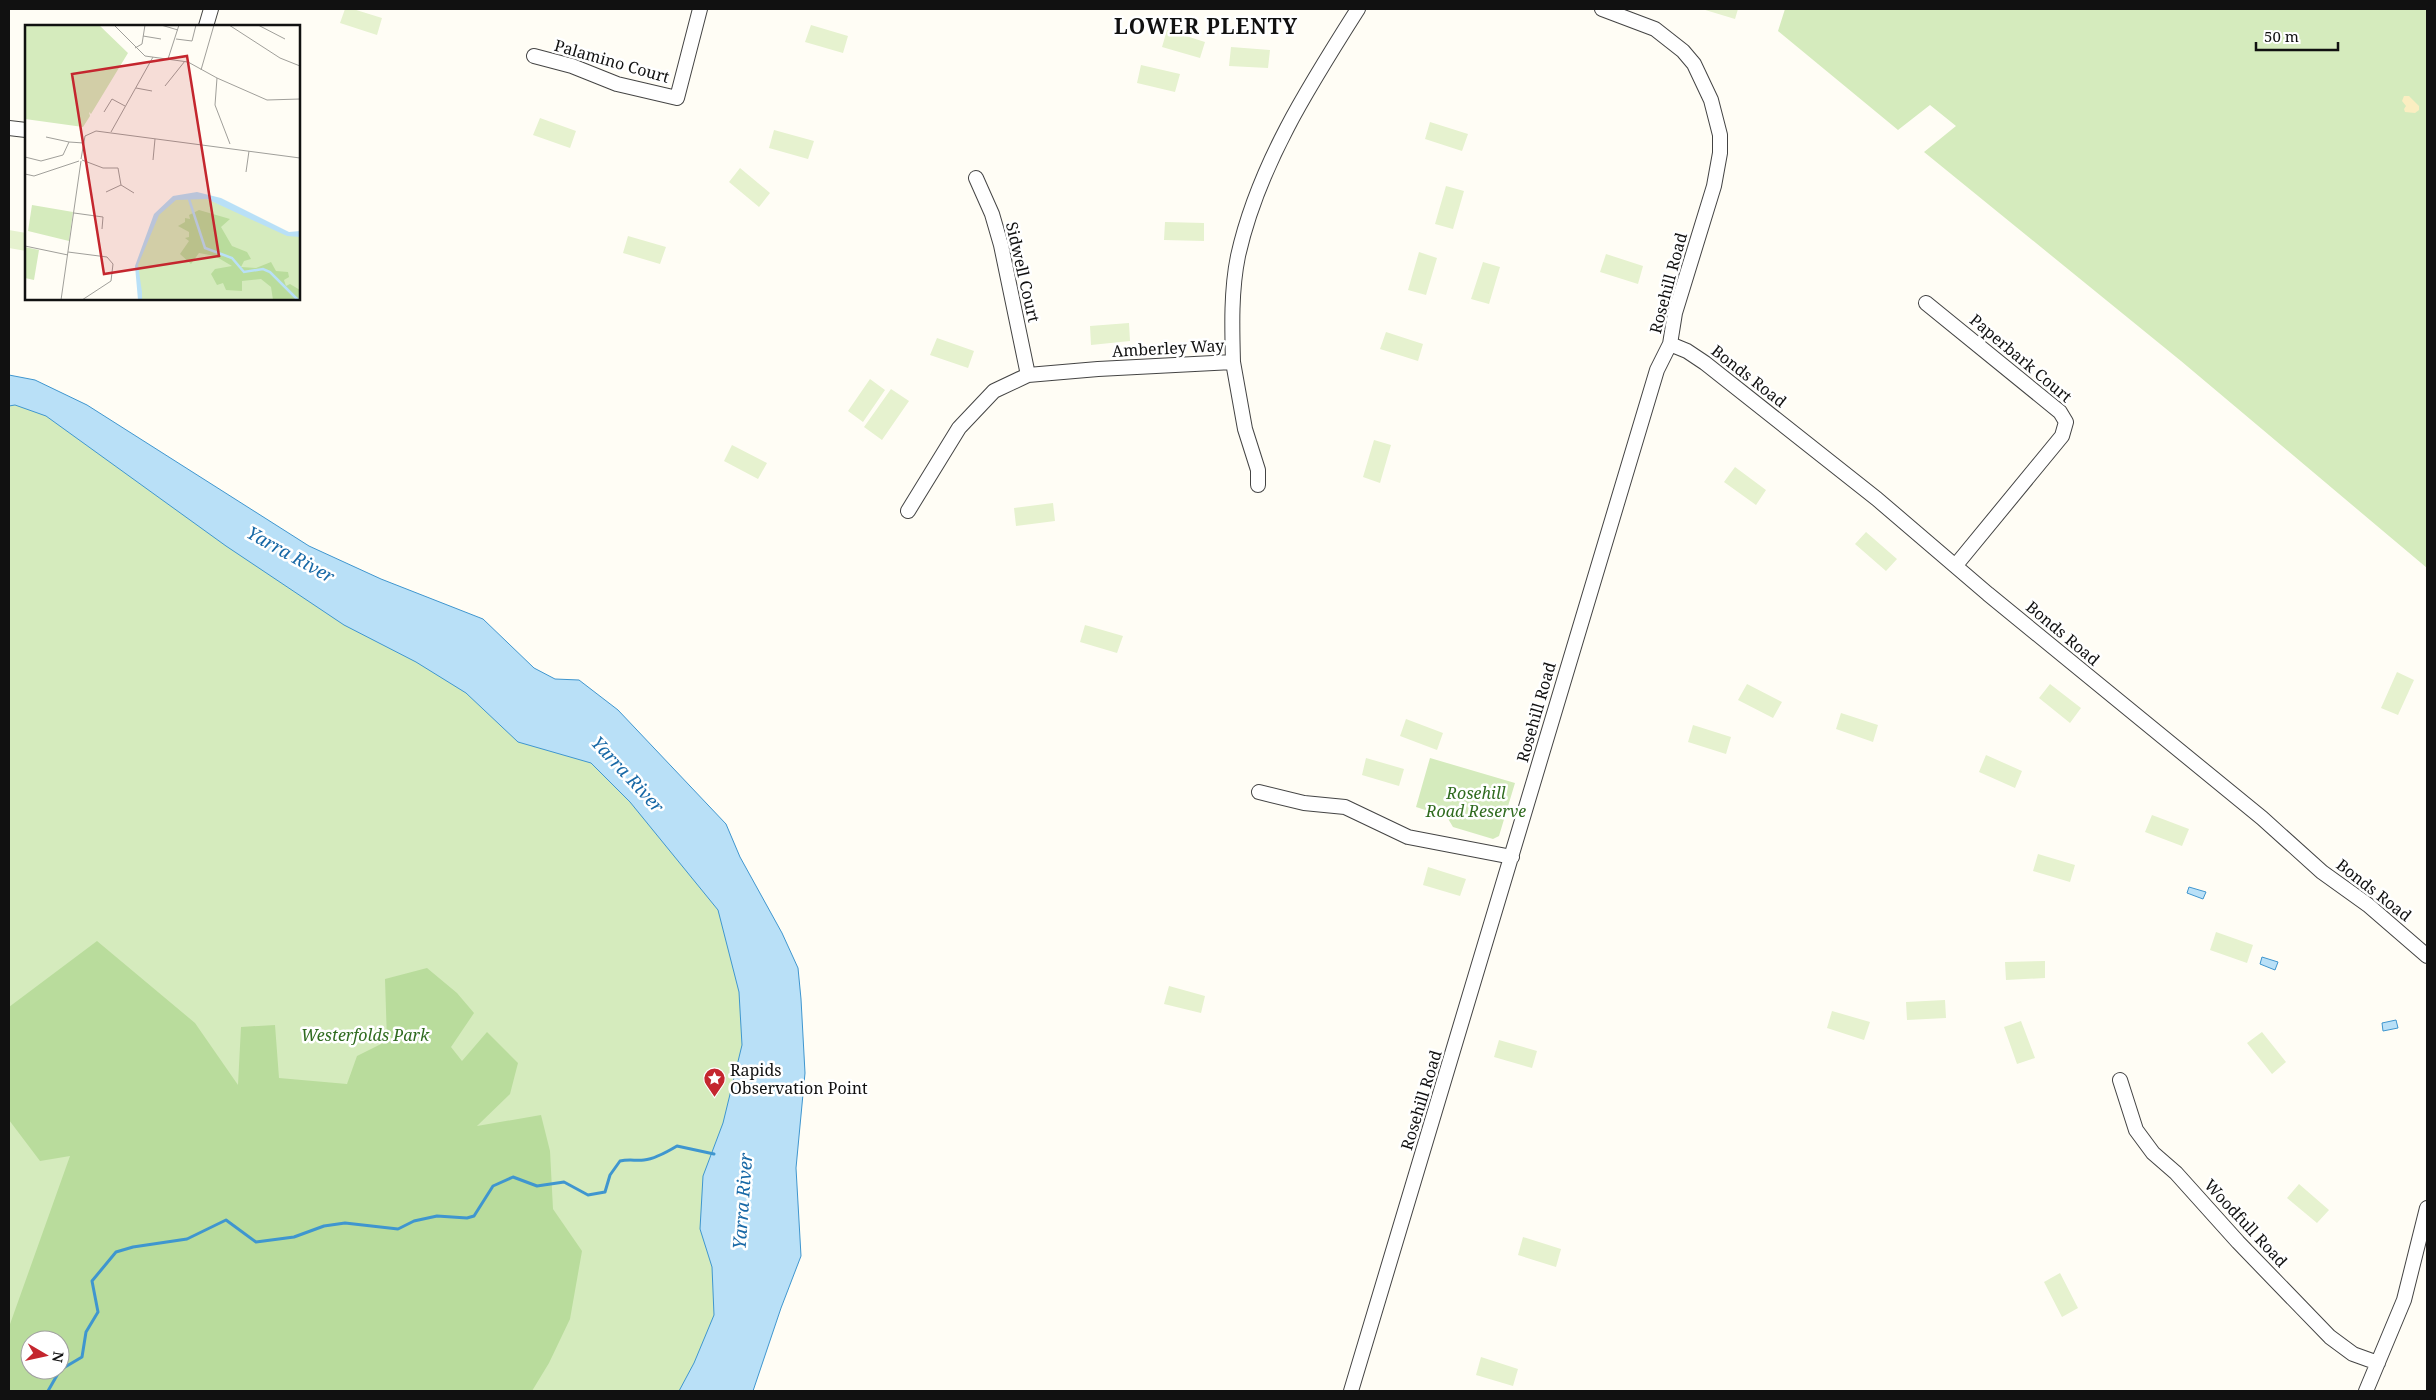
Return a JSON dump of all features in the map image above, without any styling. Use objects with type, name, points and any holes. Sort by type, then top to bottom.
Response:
[{"type":"street","points":[[206,25],[211,9]]},
{"type":"street","name":"Palamino Court","points":[[534,56],[572,66],[617,84],[677,98],[700,9]]},
{"type":"street","name":"Amberley Way","points":[[908,511],[959,428],[994,391],[1028,376],[1098,369],[1233,362],[1232,310],[1238,257],[1258,188],[1316,75],[1358,9]]},
{"type":"street","name":"Rosehill Road","points":[[1351,1391],[1657,370],[1670,344],[1675,313],[1718,169],[1720,135],[1711,100],[1694,64],[1668,38],[1655,29],[1602,9]]},
{"type":"street","points":[[9,128],[25,130]]},
{"type":"street","name":"Sidwell Court","points":[[976,178],[992,214],[1028,376]]},
{"type":"street","name":"Paperbark Court","points":[[1926,303],[2060,412],[2066,422],[2062,436],[1956,565]]},
{"type":"street","name":"Bonds Road","points":[[1670,344],[1687,350],[1705,363],[1877,499],[2128,710],[2262,818],[2322,872],[2392,925],[2427,956]]},
{"type":"street","points":[[1233,362],[1244,428],[1258,470],[1258,485]]},
{"type":"street","points":[[1259,792],[1304,803],[1345,807],[1408,837],[1512,857]]},
{"type":"street","name":"Woodfull Road","points":[[2120,1080],[2136,1130],[2153,1153],[2176,1173],[2238,1242],[2330,1337],[2353,1354],[2378,1363]]},
{"type":"street","points":[[2366,1391],[2404,1300],[2427,1208]]},
{"type":"green space","points":[[345,9],[353,9],[382,18],[377,35],[340,23]]},
{"type":"green space","points":[[1702,9],[1738,9],[1735,19]]},
{"type":"green space","points":[[1785,9],[2427,9],[2427,568],[2181,361],[1924,152],[1956,126],[1930,105],[1898,130],[1778,31]]},
{"type":"green space","points":[[811,25],[848,36],[843,53],[805,42]]},
{"type":"green space","points":[[1167,30],[1205,42],[1200,58],[1162,47]]},
{"type":"green space","points":[[1231,47],[1270,50],[1268,68],[1229,66]]},
{"type":"green space","points":[[1141,65],[1180,74],[1175,92],[1137,83]]},
{"type":"green space","points":[[540,118],[576,131],[570,148],[533,135]]},
{"type":"green space","points":[[1430,122],[1468,134],[1462,151],[1425,139]]},
{"type":"green space","points":[[774,130],[814,141],[808,159],[769,148]]},
{"type":"green space","points":[[740,168],[770,193],[759,207],[729,182]]},
{"type":"green space","points":[[1446,186],[1464,191],[1453,229],[1435,224]]},
{"type":"green space","points":[[1165,222],[1204,223],[1204,241],[1164,240]]},
{"type":"green space","points":[[9,230],[25,233],[25,251],[9,248]]},
{"type":"green space","points":[[628,236],[666,247],[660,264],[623,253]]},
{"type":"green space","points":[[1419,252],[1437,258],[1426,295],[1408,290]]},
{"type":"green space","points":[[1606,254],[1643,266],[1638,284],[1600,272]]},
{"type":"green space","points":[[1483,262],[1500,267],[1489,304],[1471,299]]},
{"type":"green space","points":[[1129,323],[1130,341],[1091,345],[1090,326]]},
{"type":"green space","points":[[1386,332],[1423,344],[1418,361],[1380,349]]},
{"type":"green space","points":[[937,338],[974,351],[968,368],[930,355]]},
{"type":"green space","points":[[870,379],[885,390],[863,422],[848,411]]},
{"type":"green space","points":[[891,389],[909,401],[882,440],[864,427]]},
{"type":"green space","name":"Westerfolds Park","points":[[9,397],[74,426],[587,744],[690,839],[753,968],[731,1307],[696,1391],[9,1391]]},
{"type":"green space","points":[[1374,440],[1391,445],[1380,483],[1363,477]]},
{"type":"green space","points":[[732,445],[767,463],[758,479],[724,461]]},
{"type":"green space","points":[[1735,467],[1766,490],[1756,505],[1724,482]]},
{"type":"green space","points":[[1053,503],[1055,521],[1016,526],[1014,508]]},
{"type":"green space","points":[[1866,532],[1897,559],[1886,571],[1855,544]]},
{"type":"green space","points":[[1085,625],[1123,636],[1117,653],[1080,642]]},
{"type":"green space","points":[[2397,672],[2414,680],[2398,715],[2381,708]]},
{"type":"green space","points":[[1747,684],[1782,702],[1773,718],[1738,700]]},
{"type":"green space","points":[[2050,684],[2081,708],[2070,723],[2039,698]]},
{"type":"green space","points":[[1841,713],[1878,725],[1873,742],[1836,729]]},
{"type":"green space","points":[[1406,719],[1443,733],[1437,750],[1400,736]]},
{"type":"green space","points":[[1693,725],[1731,737],[1726,754],[1688,742]]},
{"type":"green space","points":[[1986,755],[2022,771],[2015,788],[1979,772]]},
{"type":"green space","points":[[1366,758],[1404,769],[1399,786],[1362,775]]},
{"type":"green space","name":"Rosehill Road Reserve","points":[[1430,758],[1515,783],[1499,836],[1493,839],[1453,827],[1447,817],[1416,807]]},
{"type":"green space","points":[[2152,815],[2189,829],[2182,846],[2145,832]]},
{"type":"green space","points":[[2038,854],[2075,865],[2070,882],[2033,871]]},
{"type":"green space","points":[[1428,867],[1466,879],[1460,896],[1423,885]]},
{"type":"green space","points":[[2216,932],[2253,945],[2247,963],[2210,950]]},
{"type":"green space","points":[[97,941],[195,1023],[238,1085],[241,1027],[275,1025],[279,1078],[347,1084],[357,1056],[387,1041],[385,979],[427,968],[457,993],[474,1013],[451,1047],[462,1061],[487,1032],[518,1063],[510,1094],[477,1126],[541,1115],[550,1151],[553,1209],[582,1251],[570,1319],[549,1363],[532,1391],[9,1391],[9,1327],[70,1156],[40,1161],[9,1120],[9,1007]]},
{"type":"green space","points":[[2045,961],[2045,978],[2006,980],[2005,962]]},
{"type":"green space","points":[[1169,986],[1205,996],[1201,1013],[1164,1004]]},
{"type":"green space","points":[[1945,1000],[1946,1018],[1907,1020],[1906,1002]]},
{"type":"green space","points":[[1832,1011],[1870,1022],[1864,1040],[1827,1028]]},
{"type":"green space","points":[[2021,1021],[2035,1058],[2017,1064],[2004,1027]]},
{"type":"green space","points":[[2262,1032],[2286,1062],[2272,1074],[2247,1043]]},
{"type":"green space","points":[[1499,1040],[1537,1051],[1532,1068],[1494,1057]]},
{"type":"green space","points":[[2299,1184],[2329,1210],[2317,1223],[2287,1198]]},
{"type":"green space","points":[[1523,1237],[1561,1249],[1556,1267],[1518,1255]]},
{"type":"green space","points":[[2060,1273],[2078,1308],[2062,1317],[2044,1282]]},
{"type":"green space","points":[[1481,1357],[1518,1369],[1513,1386],[1476,1375]]},
{"type":"sand","points":[[2404,96],[2409,96],[2419,106],[2419,110],[2415,113],[2405,112],[2406,106],[2402,101]]},
{"type":"water","name":"Yarra River","points":[[9,375],[35,380],[87,405],[309,546],[381,579],[483,619],[534,668],[555,679],[579,680],[618,710],[726,824],[740,857],[782,933],[798,968],[805,1073],[796,1168],[801,1256],[753,1391],[679,1391],[694,1363],[714,1315],[712,1267],[700,1229],[703,1176],[723,1123],[742,1045],[739,992],[718,910],[630,802],[591,763],[518,742],[466,693],[416,662],[344,625],[226,546],[46,416],[15,405],[9,406]]},
{"type":"water","points":[[2189,887],[2206,892],[2203,899],[2187,893]]},
{"type":"water","points":[[2262,957],[2278,962],[2275,970],[2260,964]]},
{"type":"water","points":[[2396,1020],[2398,1028],[2383,1031],[2382,1023]]},
{"type":"waterway","points":[[70,1364],[82,1357],[86,1332],[98,1312],[92,1281],[116,1252],[133,1247],[187,1239],[226,1220],[256,1242],[294,1237],[324,1226],[345,1223],[398,1229],[414,1221],[437,1216],[467,1218],[474,1216],[493,1186],[513,1177],[537,1186],[564,1182],[588,1195],[605,1192],[610,1175],[620,1161],[648,1159],[661,1155],[677,1146],[714,1154]]},
{"type":"waterway","points":[[48,1391],[54,1380]]},
{"type":"place","name":"Rapids Observation Point","points":[[714,1098]]},
{"type":"district","name":"LOWER PLENTY","points":[[1206,26]]}]
